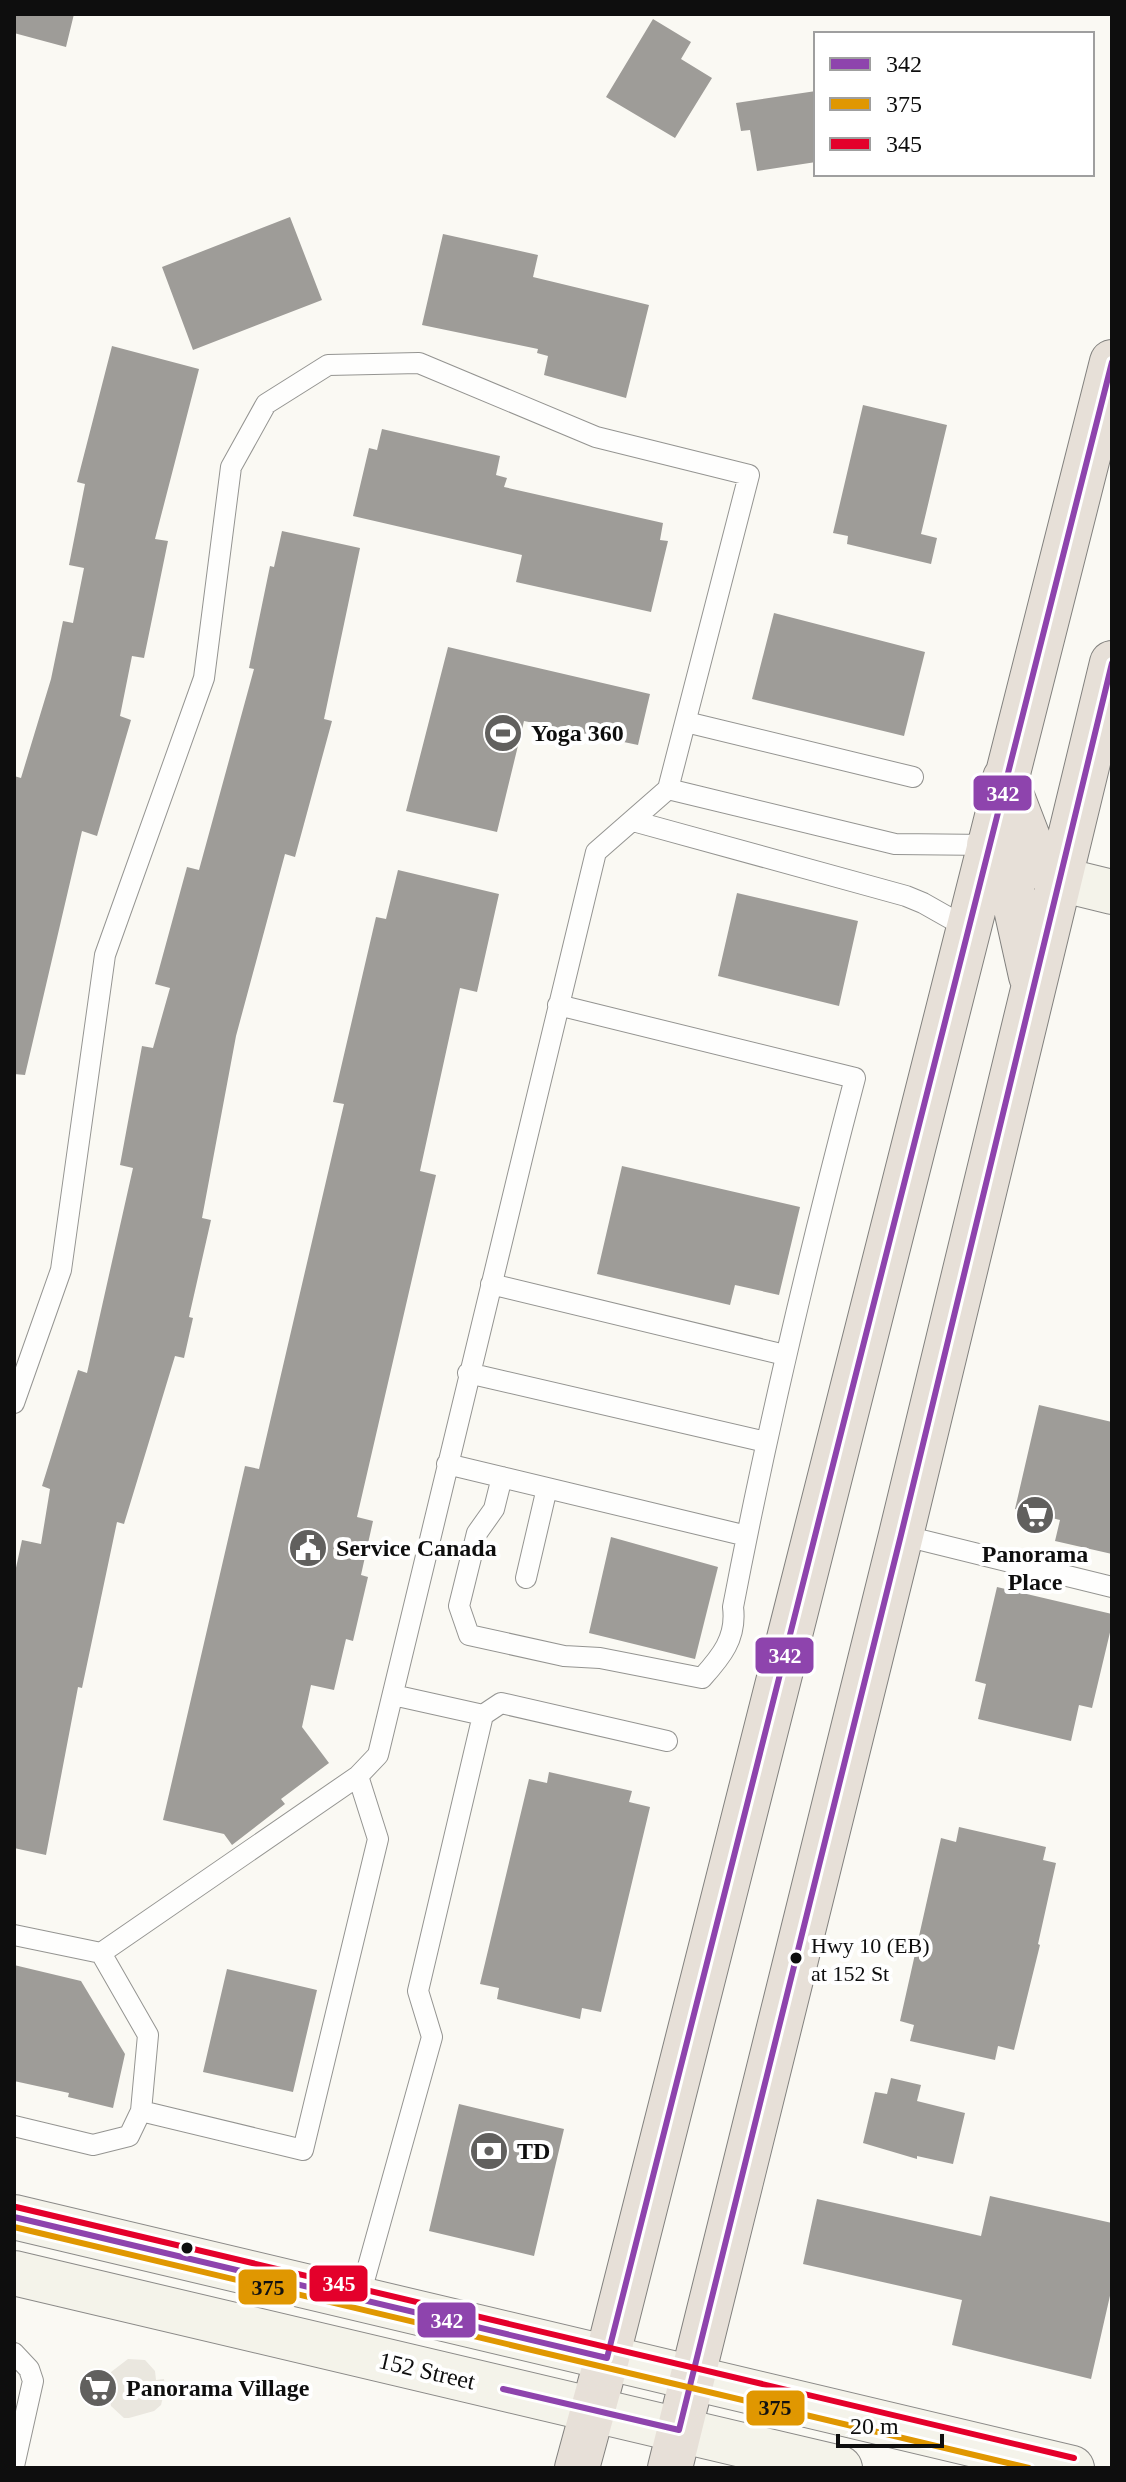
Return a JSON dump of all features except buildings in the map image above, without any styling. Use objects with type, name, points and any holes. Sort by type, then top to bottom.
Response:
[{"type":"highway","points":[[577,2468],[1112,362]]},
{"type":"highway","points":[[674,2449],[901,1535],[1112,663]]},
{"type":"highway","points":[[1005,778],[1038,864],[1059,879]]},
{"type":"highway","points":[[989,845],[1013,895],[1033,987]]},
{"type":"main road","points":[[1059,879],[1112,892]]},
{"type":"main road","points":[[14,2217],[1072,2468]]},
{"type":"main road","name":"152 Street","points":[[14,2273],[593,2410],[674,2449],[840,2468]]},
{"type":"lane","points":[[14,1403],[61,1270],[105,955],[204,678],[231,467],[266,404],[328,365],[419,363],[596,437],[749,475],[668,789],[596,852],[378,1755],[358,1776],[101,1953],[14,1935]]},
{"type":"lane","points":[[686,722],[913,777]]},
{"type":"lane","points":[[668,789],[895,844],[989,845]]},
{"type":"lane","points":[[633,821],[906,896],[969,929]]},
{"type":"lane","points":[[502,1477],[494,1509],[477,1533],[459,1606],[469,1635],[564,1656],[600,1658],[702,1678],[724,1653],[734,1617],[733,1607],[785,1355],[855,1078],[558,1005]]},
{"type":"lane","points":[[491,1284],[785,1355]]},
{"type":"lane","points":[[468,1373],[766,1442]]},
{"type":"lane","points":[[447,1464],[747,1536]]},
{"type":"lane","points":[[526,1578],[547,1488]]},
{"type":"lane","points":[[901,1535],[1112,1587]]},
{"type":"lane","points":[[393,1695],[483,1715]]},
{"type":"lane","points":[[359,2299],[432,2037],[418,1991],[483,1715],[501,1703],[667,1741]]},
{"type":"lane","points":[[141,2111],[303,2150],[378,1839],[358,1776]]},
{"type":"lane","points":[[14,2126],[93,2145],[129,2136],[141,2111],[148,2035],[101,1953]]},
{"type":"lane","points":[[14,2353],[29,2369],[33,2381],[14,2466]]},
{"type":"shaded area","points":[[128,2359],[145,2360],[155,2371],[156,2380],[164,2379],[165,2389],[161,2405],[154,2411],[124,2418],[111,2406],[108,2388],[111,2372]]},
{"type":"transit line","name":"342","points":[[14,2217],[607,2358],[1112,362]]},
{"type":"transit line","name":"342","points":[[503,2389],[679,2430],[901,1535],[1112,663]]},
{"type":"transit line","name":"345","points":[[16,2207],[1074,2458]]},
{"type":"transit line","name":"375","points":[[14,2227],[1029,2468]]},
{"type":"place","name":"Yoga 360","points":[[503,733]]},
{"type":"place","name":"Panorama Place","points":[[1035,1515]]},
{"type":"place","name":"Service Canada","points":[[308,1548]]},
{"type":"place","name":"Hwy 10 (EB) at 152 St","points":[[796,1958]]},
{"type":"place","name":"TD","points":[[489,2151]]},
{"type":"place","name":"Panorama Village","points":[[98,2388]]}]
